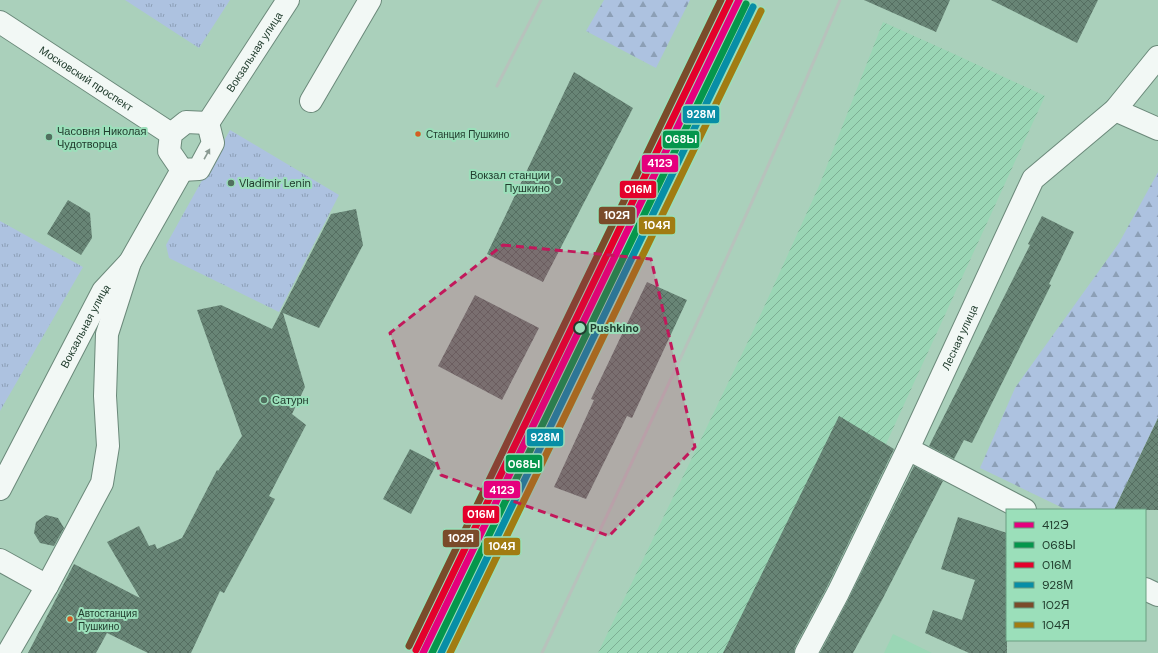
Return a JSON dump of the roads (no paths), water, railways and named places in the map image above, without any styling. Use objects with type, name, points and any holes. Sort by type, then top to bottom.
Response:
[{"type":"street","name":"Вокзальная улица","points":[[208,123],[288,0]]},
{"type":"street","points":[[311,101],[370,0]]},
{"type":"street","name":"Московский проспект","points":[[0,22],[172,134]]},
{"type":"street","name":"Лесная улица","points":[[806,653],[838,593],[908,449],[1033,179],[1115,110],[1158,57]]},
{"type":"street","points":[[1115,110],[1158,129]]},
{"type":"street","points":[[186,122],[208,123],[213,143],[199,169],[182,170],[169,151],[172,134],[186,122]]},
{"type":"street","name":"Вокзальная улица","points":[[0,489],[103,291],[130,262],[182,170]]},
{"type":"street","points":[[8,653],[47,586],[102,483],[108,446],[105,396],[107,334],[130,262]]},
{"type":"street","points":[[908,449],[1022,509]]},
{"type":"street","points":[[0,560],[47,586]]},
{"type":"street","points":[[1146,589],[1158,595]]},
{"type":"railway","points":[[497,86],[541,0]]},
{"type":"railway","points":[[542,653],[732,247],[840,0]]},
{"type":"place","name":"Станция Пушкино","points":[[418,134]]},
{"type":"place","name":"Часовня Николая Чудотворца","points":[[49,137]]},
{"type":"place","name":"Вокзал станции Пушкино","points":[[558,181]]},
{"type":"place","name":"Vladimir Lenin","points":[[231,183]]},
{"type":"place","name":"Pushkino","points":[[580,328]]},
{"type":"place","name":"Сатурн","points":[[264,400]]},
{"type":"place","name":"Автостанция Пушкино","points":[[70,619]]}]
